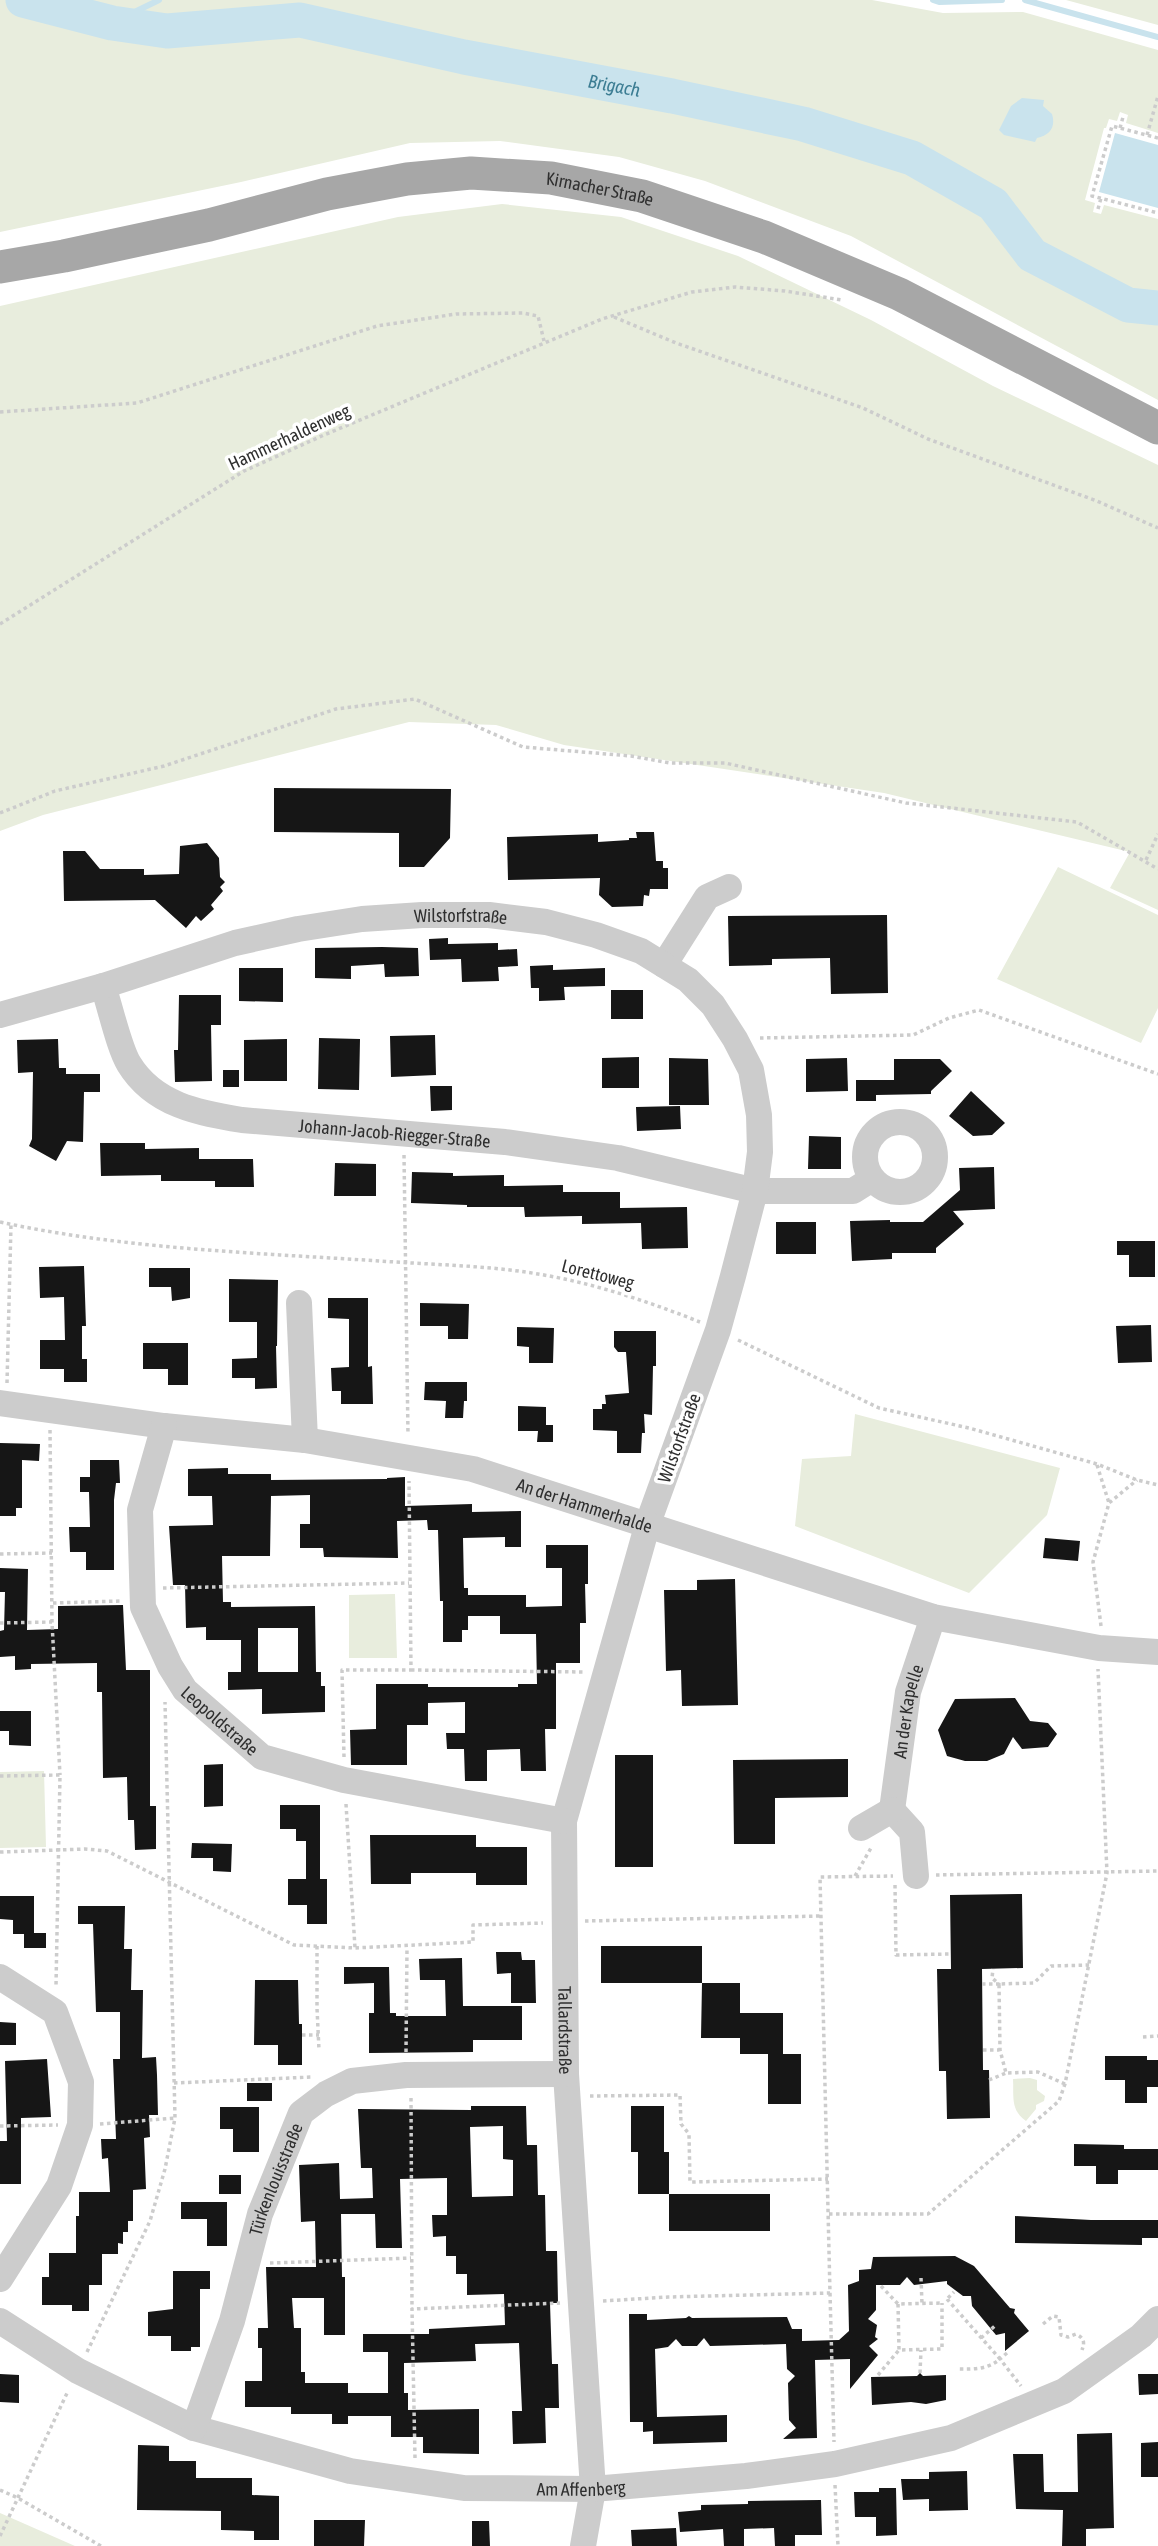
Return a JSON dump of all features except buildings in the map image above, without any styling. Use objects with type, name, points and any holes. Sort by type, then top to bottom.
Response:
[{"type":"main road","name":"Kirnacher Straße","points":[[0,267],[209,225],[327,194],[407,179],[471,173],[551,178],[642,196],[764,237],[899,294],[1158,428]]},
{"type":"street","points":[[664,965],[707,897],[729,887]]},
{"type":"street","name":"Wilstorfstraße","points":[[0,1015],[103,986],[235,943],[362,919],[422,915],[489,915],[547,922],[596,934],[629,947],[688,980],[713,1005],[751,1070],[760,1115],[761,1152],[755,1191],[718,1330],[648,1523]]},
{"type":"street","name":"Johann-Jacob-Riegger-Straße","points":[[103,986],[128,1063],[148,1087],[174,1104],[200,1113],[242,1120],[404,1132],[618,1158],[755,1191]]},
{"type":"street","points":[[755,1191],[853,1191],[872,1179]]},
{"type":"street","points":[[299,1303],[305,1440]]},
{"type":"street","name":"An der Hammerhalde","points":[[3,1404],[164,1426],[305,1440],[473,1469],[933,1616],[1099,1648],[1158,1652]]},
{"type":"street","name":"Leopoldstraße","points":[[164,1426],[140,1510],[143,1607],[170,1666],[185,1690],[262,1757],[344,1780],[564,1821]]},
{"type":"street","name":"Tallardstraße","points":[[583,2546],[593,2488],[567,2085],[564,1821],[648,1523]]},
{"type":"street","name":"An der Kapelle","points":[[892,1810],[908,1692],[933,1616]]},
{"type":"street","points":[[861,1828],[892,1810],[912,1832],[916,1876]]},
{"type":"street","points":[[0,1977],[55,2012],[62,2024],[81,2082],[80,2125],[59,2186],[0,2279]]},
{"type":"street","name":"Türkenlouisstraße","points":[[194,2428],[232,2321],[260,2214],[301,2113],[326,2094],[352,2081],[406,2075],[567,2085]]},
{"type":"street","name":"Am Affenberg","points":[[0,2322],[78,2371],[194,2428],[350,2471],[464,2488],[593,2488],[746,2476],[835,2464],[951,2438],[1064,2391],[1141,2336],[1158,2319]]},
{"type":"path","points":[[1147,135],[1158,96]]},
{"type":"path","points":[[1120,128],[1123,117]]},
{"type":"path","points":[[1158,138],[1112,126],[1092,196],[1158,213]]},
{"type":"path","points":[[1098,209],[1101,198]]},
{"type":"path","name":"Hammerhaldenweg","points":[[0,624],[244,471],[544,341],[612,316],[692,292],[735,288],[854,299]]},
{"type":"path","points":[[0,412],[137,403],[377,326],[456,314],[523,313],[538,316],[544,341]]},
{"type":"path","points":[[612,316],[713,356],[863,408],[928,439],[1097,501],[1158,528]]},
{"type":"path","points":[[0,813],[55,791],[164,766],[336,709],[415,699],[523,747],[631,755],[670,764],[725,763],[906,803],[1077,822],[1158,869]]},
{"type":"path","points":[[1146,861],[1158,834]]},
{"type":"path","points":[[735,1039],[913,1035],[948,1018],[979,1010],[1158,1074]]},
{"type":"path","name":"Lorettoweg","points":[[0,1222],[173,1247],[537,1273],[656,1304],[718,1330],[879,1408],[969,1428],[1097,1464],[1137,1480],[1158,1485]]},
{"type":"path","points":[[3,1404],[12,1224]]},
{"type":"path","points":[[49,1410],[52,1622],[60,1774],[55,2012]]},
{"type":"path","points":[[1097,1464],[1109,1503],[1093,1562],[1102,1633]]},
{"type":"path","points":[[1109,1503],[1137,1480]]},
{"type":"path","points":[[0,1554],[52,1553]]},
{"type":"path","points":[[53,1604],[143,1594],[409,1584]]},
{"type":"path","points":[[0,1623],[52,1622]]},
{"type":"path","points":[[829,2214],[928,2214],[1059,2101],[1065,2084],[1107,1873],[1097,1660]]},
{"type":"path","points":[[86,2354],[150,2221],[165,2169],[175,2118],[165,1692],[170,1666]]},
{"type":"path","points":[[411,1670],[606,1672]]},
{"type":"path","points":[[0,1776],[60,1774]]},
{"type":"path","points":[[344,1780],[355,1948]]},
{"type":"path","points":[[0,1852],[85,1849],[107,1851],[293,1945],[355,1948],[473,1942],[473,1925],[821,1916]]},
{"type":"path","points":[[916,1876],[1158,1871]]},
{"type":"path","points":[[838,2546],[820,1877],[894,1876],[896,1955],[950,1954]]},
{"type":"path","points":[[317,1946],[319,2050]]},
{"type":"path","points":[[407,1947],[406,2075],[411,2089],[415,2480]]},
{"type":"path","points":[[982,1984],[1034,1983],[1051,1966],[1090,1965]]},
{"type":"path","points":[[993,1969],[992,1978],[999,1984],[1000,2050],[1006,2073]]},
{"type":"path","points":[[302,2035],[319,2035]]},
{"type":"path","points":[[1143,2037],[1158,2036]]},
{"type":"path","points":[[983,2050],[1000,2050]]},
{"type":"path","points":[[989,2080],[1006,2073],[1038,2072],[1065,2084]]},
{"type":"path","points":[[174,2083],[316,2076],[326,2094]]},
{"type":"path","points":[[567,2085],[680,2095],[681,2124],[689,2134],[690,2182],[828,2179]]},
{"type":"path","points":[[247,2264],[411,2258]]},
{"type":"path","points":[[921,2278],[922,2304]]},
{"type":"path","points":[[878,2375],[899,2350],[898,2304],[881,2286]]},
{"type":"path","points":[[898,2304],[942,2303],[954,2292]]},
{"type":"path","points":[[412,2309],[667,2297],[830,2293]]},
{"type":"path","points":[[947,2299],[982,2337],[1034,2404]]},
{"type":"path","points":[[899,2350],[942,2349],[942,2303]]},
{"type":"path","points":[[1043,2324],[1053,2316],[1059,2317],[1061,2335],[1068,2337],[1076,2334],[1082,2337],[1082,2352]]},
{"type":"path","points":[[982,2337],[996,2325]]},
{"type":"path","points":[[920,2373],[921,2350]]},
{"type":"path","points":[[958,2369],[993,2365],[1007,2353]]},
{"type":"path","points":[[0,2536],[71,2385]]},
{"type":"path","points":[[0,2490],[101,2546]]},
{"type":"green space","points":[[0,0],[872,0],[943,13],[1023,12],[1158,50],[1158,133],[1126,123],[1128,115],[1120,112],[1117,121],[1109,119],[1104,128],[1085,200],[1095,203],[1093,212],[1101,214],[1104,205],[1158,219],[1158,400],[851,236],[705,181],[619,157],[500,141],[410,143],[241,182],[0,232]]},
{"type":"green space","points":[[1066,0],[1158,0],[1158,25]]},
{"type":"green space","points":[[502,204],[621,217],[738,256],[871,320],[993,386],[1158,465],[1158,910],[1110,888],[1130,852],[884,793],[564,745],[496,725],[409,722],[43,815],[0,831],[0,306],[398,217]]},
{"type":"green space","points":[[1058,867],[1158,915],[1158,1008],[1141,1043],[997,979]]},
{"type":"green space","points":[[855,1414],[1060,1468],[1047,1515],[969,1593],[795,1526],[802,1459],[851,1456]]},
{"type":"green space","points":[[395,1594],[397,1658],[349,1658],[349,1595]]},
{"type":"green space","points":[[44,1771],[46,1847],[0,1848],[0,1772]]},
{"type":"green space","points":[[1013,2079],[1037,2080],[1037,2090],[1045,2096],[1044,2101],[1036,2105],[1036,2109],[1026,2121],[1015,2107]]},
{"type":"green space","points":[[0,2513],[75,2546],[0,2546]]},
{"type":"water","points":[[1022,98],[1044,100],[1043,106],[1052,114],[1051,130],[1035,142],[1004,135],[999,130],[1011,106]]},
{"type":"water","points":[[1115,133],[1158,145],[1158,208],[1099,192]]},
{"type":"waterway","name":"Brigach","points":[[23,0],[112,23],[167,31],[300,20],[464,57],[803,124],[912,158],[993,204],[1032,255],[1128,305],[1158,308]]},
{"type":"waterway","points":[[112,23],[159,0]]},
{"type":"waterway","points":[[933,0],[1002,0]]},
{"type":"waterway","points":[[1025,0],[1158,37]]}]
